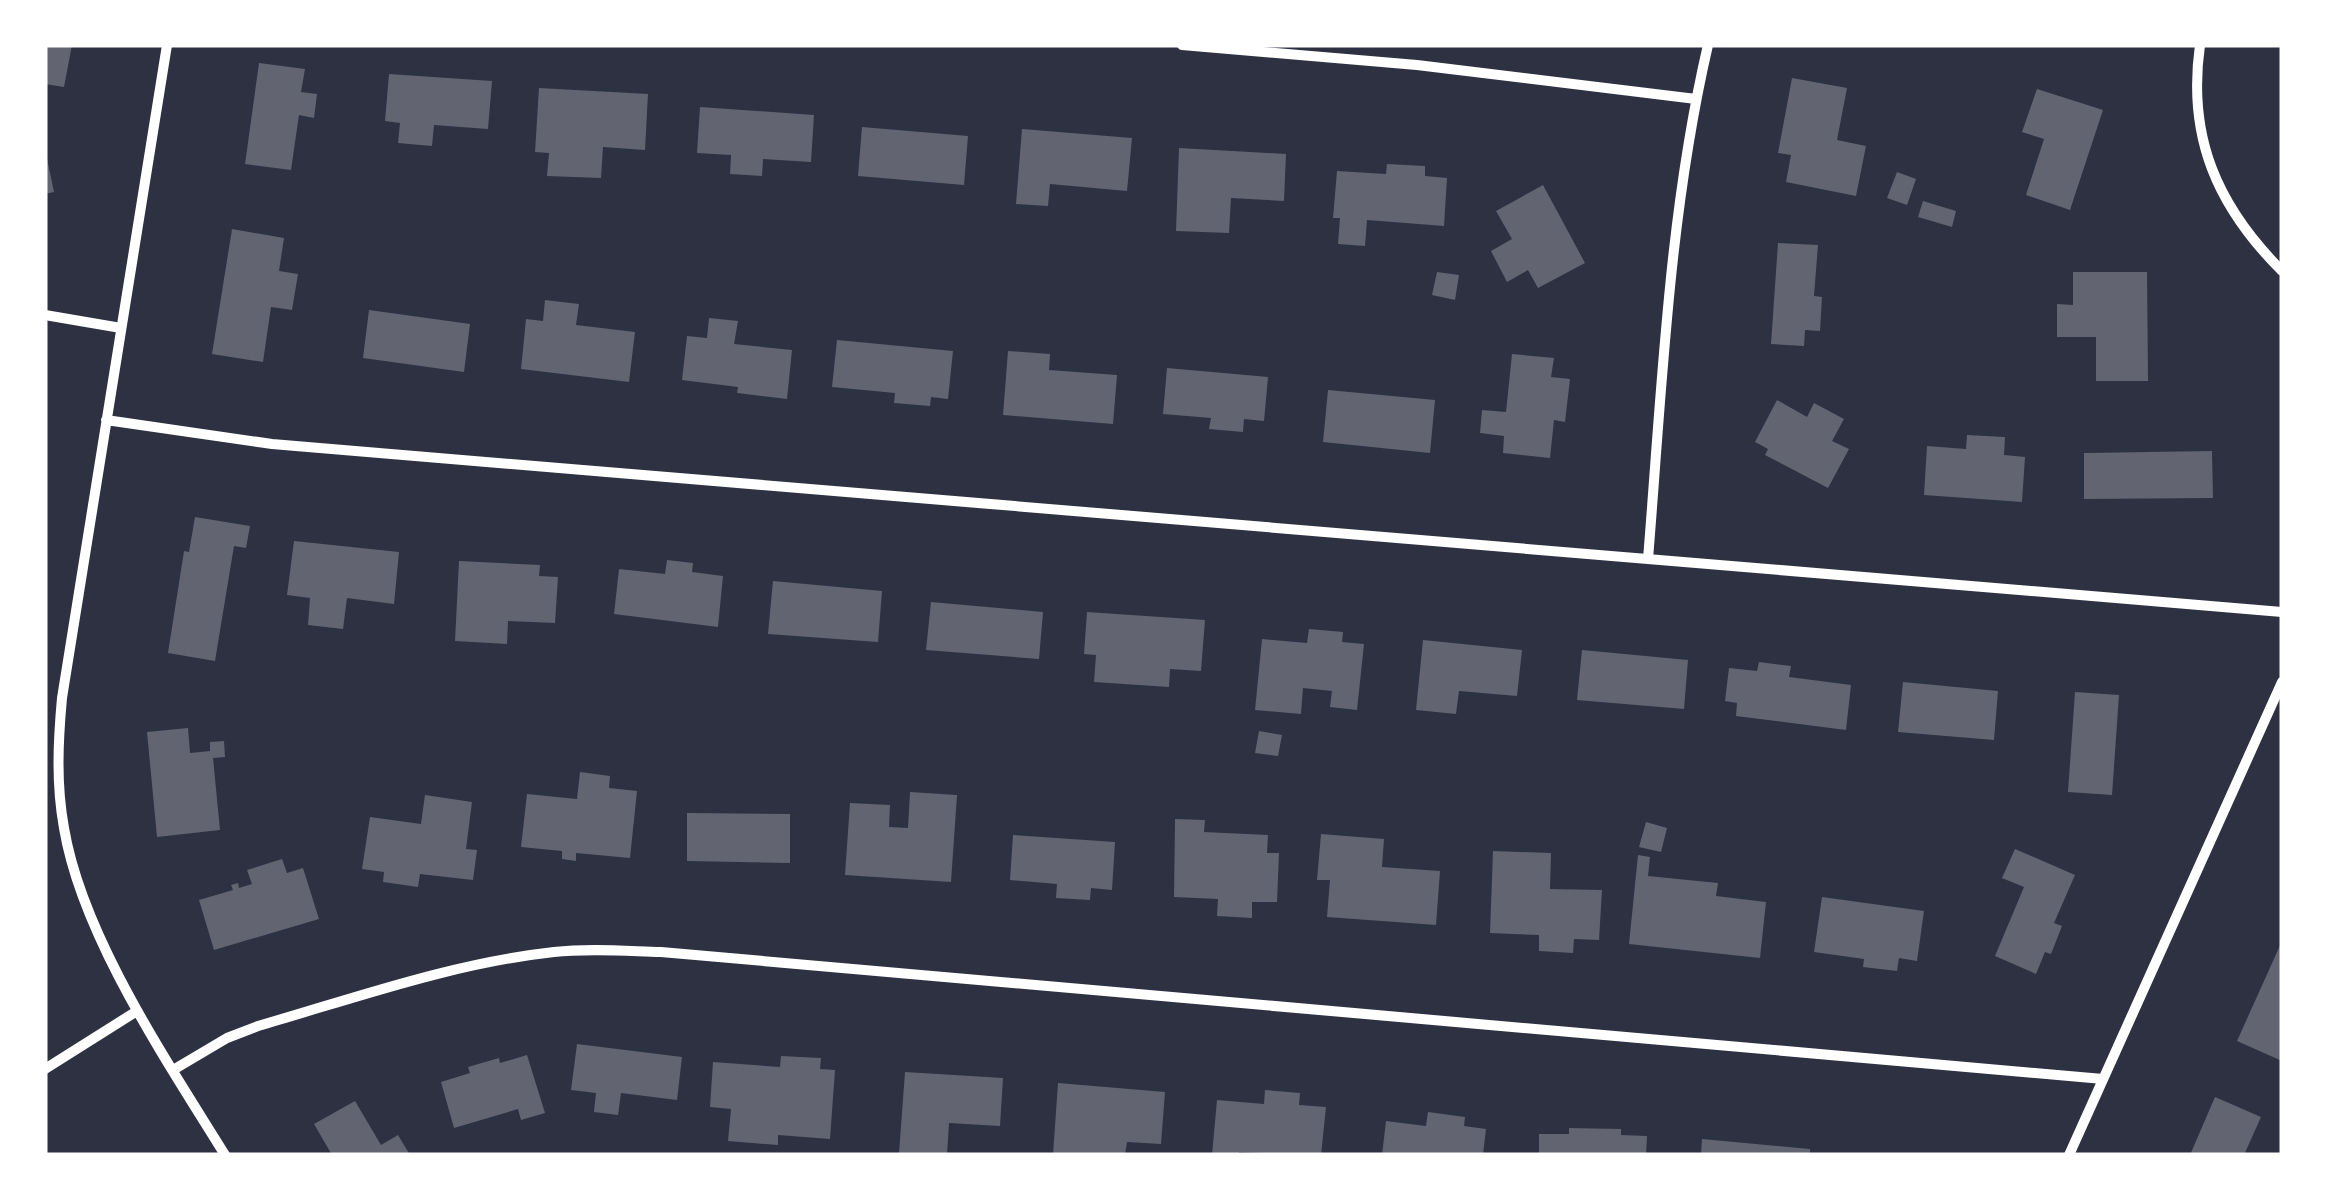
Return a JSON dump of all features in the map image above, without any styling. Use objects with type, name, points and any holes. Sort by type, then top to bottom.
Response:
[{"type":"street","points":[[167,45],[62,698],[59,791],[74,868],[109,955],[137,1011],[224,1155]]},
{"type":"street","points":[[1182,45],[1417,65],[1696,98]]},
{"type":"street","points":[[1648,559],[1675,231],[1708,45]]},
{"type":"street","points":[[2200,45],[2200,136],[2211,170],[2227,203],[2250,236],[2282,270]]},
{"type":"street","points":[[45,315],[121,328]]},
{"type":"street","points":[[106,420],[272,444],[2282,612]]},
{"type":"street","points":[[2069,1155],[2282,682]]},
{"type":"street","points":[[172,1070],[227,1038],[258,1026],[451,970],[557,952],[612,950],[2103,1079]]},
{"type":"street","points":[[45,1068],[137,1011]]},
{"type":"building","points":[[45,45],[72,45],[64,87],[45,84]]},
{"type":"building","points":[[259,63],[305,69],[301,92],[317,94],[314,118],[299,115],[291,170],[245,164]]},
{"type":"building","points":[[389,74],[492,81],[488,129],[434,125],[432,146],[398,143],[400,123],[385,121]]},
{"type":"building","points":[[1792,78],[1847,88],[1837,140],[1866,146],[1856,196],[1786,182],[1791,155],[1778,153]]},
{"type":"building","points":[[539,88],[648,94],[645,150],[603,147],[601,178],[547,176],[549,153],[535,152]]},
{"type":"building","points":[[2037,89],[2103,110],[2070,210],[2026,195],[2044,139],[2022,132]]},
{"type":"building","points":[[700,107],[814,115],[811,162],[763,159],[762,176],[730,174],[731,155],[697,153]]},
{"type":"building","points":[[862,127],[968,136],[964,185],[858,176]]},
{"type":"building","points":[[1022,129],[1132,138],[1127,191],[1050,184],[1048,206],[1016,204]]},
{"type":"building","points":[[1179,148],[1286,154],[1284,201],[1231,198],[1229,233],[1176,231]]},
{"type":"building","points":[[45,149],[54,192],[45,194]]},
{"type":"building","points":[[1387,164],[1425,166],[1425,176],[1447,178],[1444,226],[1367,220],[1365,246],[1338,244],[1340,218],[1333,218],[1337,171],[1386,174]]},
{"type":"building","points":[[1897,172],[1916,179],[1907,205],[1887,198]]},
{"type":"building","points":[[1543,185],[1585,263],[1538,288],[1528,270],[1507,282],[1491,251],[1512,239],[1496,211]]},
{"type":"building","points":[[1923,201],[1956,211],[1952,227],[1918,217]]},
{"type":"building","points":[[232,229],[284,238],[279,271],[298,274],[292,310],[271,307],[263,362],[212,354]]},
{"type":"building","points":[[1778,243],[1818,245],[1814,296],[1822,297],[1820,331],[1805,330],[1804,346],[1771,344]]},
{"type":"building","points":[[1437,272],[1459,275],[1455,300],[1432,295]]},
{"type":"building","points":[[2073,272],[2147,272],[2148,381],[2096,381],[2096,337],[2057,337],[2057,304],[2073,305]]},
{"type":"building","points":[[545,300],[579,304],[576,325],[635,332],[629,382],[521,369],[526,319],[543,321]]},
{"type":"building","points":[[369,310],[470,324],[464,372],[363,358]]},
{"type":"building","points":[[709,318],[738,321],[734,344],[792,350],[787,399],[737,393],[738,387],[682,380],[687,336],[707,338]]},
{"type":"building","points":[[837,340],[953,351],[948,399],[931,397],[930,406],[894,403],[895,393],[832,387]]},
{"type":"building","points":[[1008,351],[1050,354],[1049,370],[1117,375],[1113,424],[1003,415]]},
{"type":"building","points":[[1512,354],[1554,358],[1551,377],[1570,379],[1565,422],[1554,420],[1550,458],[1503,453],[1504,436],[1480,433],[1482,410],[1506,412]]},
{"type":"building","points":[[1167,368],[1268,377],[1264,421],[1244,419],[1243,432],[1209,429],[1211,418],[1163,414]]},
{"type":"building","points":[[1328,390],[1435,400],[1430,453],[1323,442]]},
{"type":"building","points":[[1777,400],[1807,417],[1814,403],[1844,419],[1832,441],[1849,449],[1828,488],[1765,455],[1768,449],[1755,442]]},
{"type":"building","points":[[1967,435],[2005,437],[2004,455],[2025,457],[2022,502],[1924,495],[1927,446],[1966,449]]},
{"type":"building","points":[[2212,451],[2213,498],[2084,499],[2084,453]]},
{"type":"building","points":[[195,517],[250,526],[246,548],[234,546],[215,661],[168,653],[184,551],[189,552]]},
{"type":"building","points":[[294,541],[399,552],[394,604],[347,598],[343,629],[308,625],[310,598],[287,595]]},
{"type":"building","points":[[667,560],[693,563],[692,572],[723,576],[718,627],[614,614],[619,569],[665,574]]},
{"type":"building","points":[[459,561],[540,565],[539,576],[558,577],[555,623],[508,621],[507,644],[455,641]]},
{"type":"building","points":[[773,581],[882,591],[878,642],[768,634]]},
{"type":"building","points":[[931,602],[1043,612],[1039,659],[926,650]]},
{"type":"building","points":[[1087,612],[1205,620],[1201,671],[1170,669],[1169,687],[1094,682],[1096,655],[1084,654]]},
{"type":"building","points":[[1309,629],[1343,632],[1342,642],[1364,644],[1357,710],[1330,707],[1332,691],[1303,688],[1301,714],[1255,710],[1262,639],[1307,643]]},
{"type":"building","points":[[1423,640],[1522,650],[1517,696],[1459,691],[1456,714],[1416,710]]},
{"type":"building","points":[[1582,650],[1688,660],[1684,709],[1577,700]]},
{"type":"building","points":[[1759,662],[1791,666],[1789,677],[1851,685],[1846,730],[1736,716],[1737,703],[1725,701],[1729,668],[1757,671]]},
{"type":"building","points":[[1903,682],[1998,691],[1994,740],[1898,732]]},
{"type":"building","points":[[2075,692],[2119,695],[2112,795],[2068,792]]},
{"type":"building","points":[[188,728],[190,753],[210,751],[210,742],[224,741],[225,757],[213,758],[220,830],[157,837],[147,732]]},
{"type":"building","points":[[1259,731],[1282,735],[1278,756],[1255,753]]},
{"type":"building","points":[[580,772],[610,776],[609,788],[637,791],[630,858],[576,853],[576,861],[562,859],[562,851],[521,847],[527,794],[577,799]]},
{"type":"building","points":[[910,792],[957,795],[951,882],[845,875],[850,803],[890,805],[889,827],[908,828]]},
{"type":"building","points":[[425,795],[472,802],[466,849],[477,850],[473,880],[420,874],[418,887],[383,882],[384,872],[362,869],[370,817],[421,824]]},
{"type":"building","points":[[687,813],[790,814],[790,863],[687,861]]},
{"type":"building","points":[[1175,819],[1205,820],[1204,832],[1268,835],[1267,853],[1279,853],[1277,902],[1252,902],[1252,918],[1217,916],[1218,899],[1174,897]]},
{"type":"building","points":[[1646,822],[1667,828],[1661,852],[1639,847]]},
{"type":"building","points":[[1321,834],[1384,839],[1382,867],[1440,871],[1436,925],[1327,917],[1330,880],[1317,880]]},
{"type":"building","points":[[1013,835],[1115,842],[1112,890],[1091,888],[1090,900],[1056,898],[1057,884],[1010,880]]},
{"type":"building","points":[[2015,849],[2075,875],[2054,923],[2062,926],[2051,954],[2045,952],[2036,974],[1995,956],[2024,887],[2002,878]]},
{"type":"building","points":[[1493,851],[1551,853],[1550,889],[1602,890],[1599,940],[1574,939],[1573,953],[1539,951],[1539,935],[1490,933]]},
{"type":"building","points":[[1638,855],[1650,857],[1648,876],[1718,883],[1716,896],[1766,902],[1760,958],[1629,944]]},
{"type":"building","points":[[282,859],[287,873],[303,868],[319,919],[214,950],[199,900],[233,890],[231,885],[238,883],[239,888],[252,884],[247,870]]},
{"type":"building","points":[[1822,897],[1924,911],[1917,961],[1899,958],[1897,971],[1863,967],[1864,959],[1814,952]]},
{"type":"building","points":[[2282,941],[2282,1061],[2237,1041]]},
{"type":"building","points":[[577,1044],[682,1057],[677,1100],[621,1093],[618,1115],[594,1112],[596,1093],[571,1090]]},
{"type":"building","points":[[527,1055],[545,1113],[521,1120],[518,1109],[454,1128],[441,1082],[470,1073],[468,1067]]},
{"type":"building","points":[[781,1056],[821,1058],[820,1069],[835,1070],[830,1139],[778,1135],[778,1145],[728,1141],[731,1109],[710,1107],[713,1062],[780,1067]]},
{"type":"building","points":[[905,1072],[1003,1078],[1000,1126],[949,1123],[947,1155],[899,1153]]},
{"type":"building","points":[[1058,1083],[1165,1092],[1161,1144],[1127,1142],[1125,1155],[1053,1155]]},
{"type":"building","points":[[1265,1090],[1300,1093],[1299,1105],[1326,1107],[1321,1155],[1212,1155],[1217,1100],[1264,1104]]},
{"type":"building","points":[[2215,1097],[2261,1117],[2244,1155],[2190,1155]]},
{"type":"building","points":[[355,1101],[381,1145],[398,1135],[410,1155],[332,1155],[314,1124]]},
{"type":"building","points":[[1428,1112],[1465,1117],[1464,1126],[1486,1129],[1483,1155],[1382,1155],[1386,1121],[1426,1126]]},
{"type":"building","points":[[1569,1128],[1621,1129],[1621,1135],[1647,1136],[1646,1155],[1539,1155],[1539,1134],[1569,1134]]},
{"type":"building","points":[[1702,1139],[1810,1149],[1810,1155],[1701,1155]]}]
